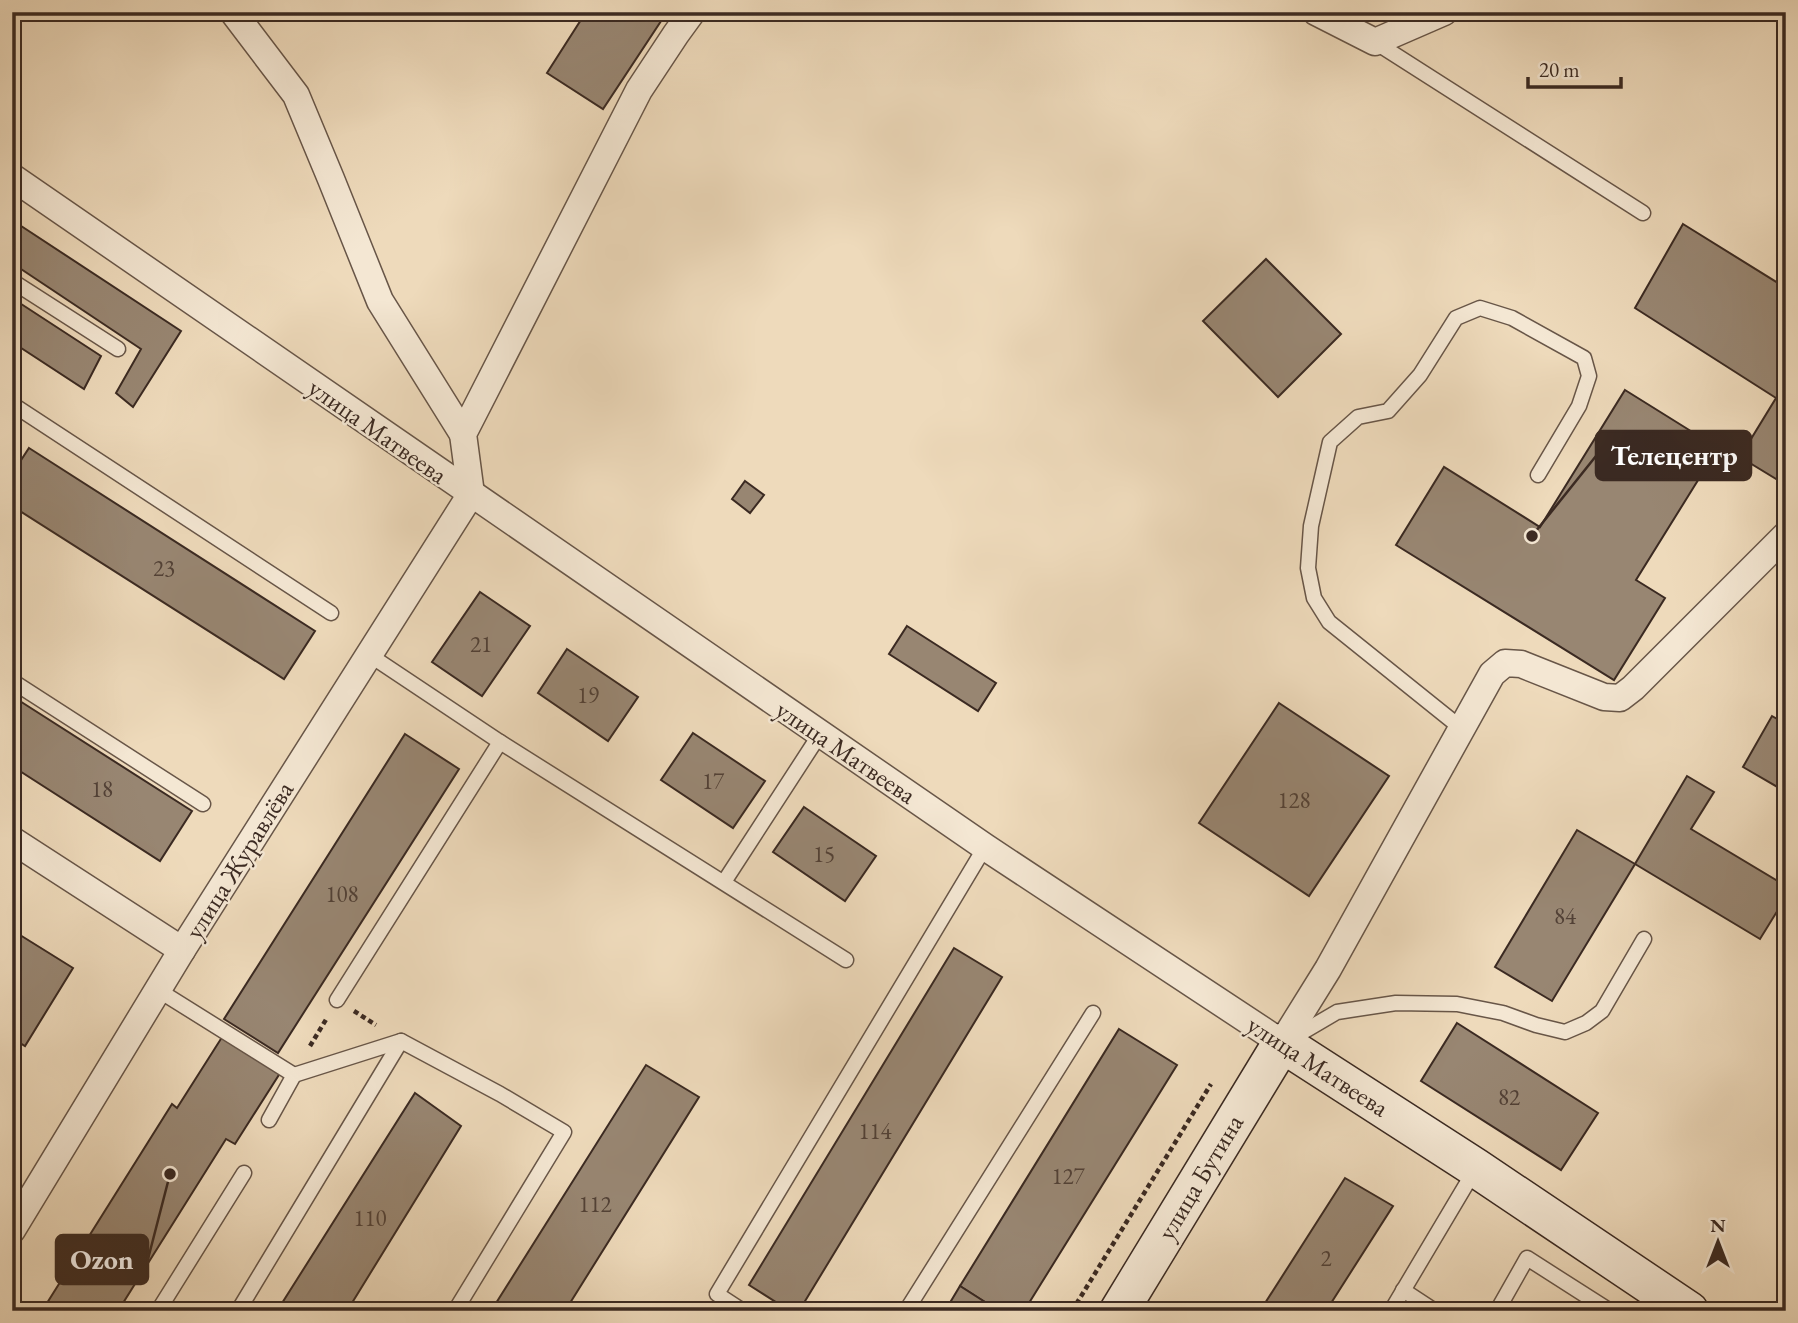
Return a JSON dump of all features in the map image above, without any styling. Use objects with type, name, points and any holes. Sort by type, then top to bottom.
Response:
[{"type":"street","points":[[233,12],[296,95],[380,301],[463,434],[471,494]]},
{"type":"street","points":[[463,434],[639,90],[692,12]]},
{"type":"street","points":[[1316,12],[1375,43],[1444,12]]},
{"type":"street","name":"улица Матвеева","points":[[12,177],[985,847],[1282,1044],[1476,1168],[1689,1311]]},
{"type":"street","name":"улица Журавлёва","points":[[12,1230],[182,950],[471,494]]},
{"type":"street","points":[[1282,1044],[1328,969],[1492,674],[1505,663],[1521,664],[1604,697],[1620,698],[1786,535]]},
{"type":"street","points":[[12,841],[182,950]]},
{"type":"street","name":"улица Бутина","points":[[1119,1311],[1282,1044]]},
{"type":"lane","points":[[1375,43],[1643,214]]},
{"type":"lane","points":[[12,281],[118,349]]},
{"type":"lane","points":[[1461,729],[1329,622],[1314,598],[1308,568],[1311,526],[1330,442],[1358,416],[1388,411],[1420,375],[1456,318],[1480,308],[1512,318],[1584,358],[1589,376],[1579,406],[1538,475]]},
{"type":"lane","points":[[12,404],[331,613]]},
{"type":"lane","points":[[368,654],[500,742],[846,960]]},
{"type":"lane","points":[[12,681],[203,804]]},
{"type":"lane","points":[[724,882],[820,734]]},
{"type":"lane","points":[[337,1000],[500,742]]},
{"type":"lane","points":[[743,1311],[717,1294],[985,847]]},
{"type":"lane","points":[[1282,1044],[1337,1012],[1396,1003],[1457,1004],[1503,1013],[1536,1025],[1565,1031],[1586,1023],[1602,1011],[1644,939]]},
{"type":"lane","points":[[158,990],[294,1074]]},
{"type":"lane","points":[[906,1311],[1093,1013]]},
{"type":"lane","points":[[238,1311],[401,1041]]},
{"type":"lane","points":[[270,1120],[294,1074],[401,1041],[564,1132],[455,1311]]},
{"type":"lane","points":[[1391,1311],[1476,1168]]},
{"type":"lane","points":[[158,1311],[244,1173]]},
{"type":"lane","points":[[1497,1311],[1527,1258],[1610,1311]]},
{"type":"lane","points":[[1403,1290],[1435,1311]]},
{"type":"path","points":[[294,1074],[337,1000],[401,1041]]},
{"type":"path","points":[[1072,1311],[1211,1084]]},
{"type":"building","points":[[586,12],[667,12],[603,109],[547,73]]},
{"type":"building","points":[[12,220],[181,331],[133,407],[116,393],[141,349],[12,263]]},
{"type":"building","points":[[1683,224],[1786,288],[1786,485],[1740,457],[1776,398],[1635,308]]},
{"type":"building","points":[[1266,259],[1341,334],[1278,397],[1203,321]]},
{"type":"building","points":[[12,298],[101,356],[84,389],[12,342]]},
{"type":"building","points":[[1625,390],[1718,448],[1636,580],[1665,598],[1614,680],[1396,545],[1444,467],[1540,527]]},
{"type":"building","points":[[29,448],[315,631],[284,679],[12,506],[12,474]]},
{"type":"building","points":[[745,481],[764,495],[750,513],[732,499]]},
{"type":"building","points":[[480,592],[530,626],[482,696],[432,662]]},
{"type":"building","points":[[907,626],[996,683],[978,711],[889,654]]},
{"type":"building","points":[[567,649],[638,697],[608,741],[538,693]]},
{"type":"building","points":[[12,696],[192,811],[160,861],[12,766]]},
{"type":"building","points":[[1279,703],[1389,776],[1309,896],[1199,823]]},
{"type":"building","points":[[1772,716],[1786,724],[1786,792],[1743,767]]},
{"type":"building","points":[[693,733],[765,781],[733,828],[661,780]]},
{"type":"building","points":[[405,734],[459,769],[278,1053],[224,1019]]},
{"type":"building","points":[[1687,776],[1714,792],[1691,829],[1786,886],[1786,897],[1760,939],[1635,864]]},
{"type":"building","points":[[804,807],[876,856],[845,901],[773,852]]},
{"type":"building","points":[[1577,830],[1635,864],[1552,1001],[1495,967]]},
{"type":"building","points":[[12,930],[73,968],[25,1046],[12,1038]]},
{"type":"building","points":[[954,948],[1002,977],[799,1311],[790,1311],[749,1285]]},
{"type":"building","points":[[1457,1023],[1598,1113],[1561,1170],[1421,1081]]},
{"type":"building","points":[[1119,1029],[1177,1065],[1024,1311],[999,1311],[960,1286]]},
{"type":"building","points":[[224,1034],[282,1070],[235,1144],[226,1139],[118,1311],[42,1311],[172,1104],[177,1108]]},
{"type":"building","points":[[646,1065],[699,1097],[565,1311],[491,1311]]},
{"type":"building","points":[[415,1093],[461,1126],[347,1311],[277,1311]]},
{"type":"building","points":[[1345,1178],[1393,1206],[1326,1311],[1260,1311]]},
{"type":"building","points":[[960,1286],[999,1311],[945,1311]]},
{"type":"place","name":"Телецентр","points":[[1532,536]]},
{"type":"place","name":"Ozon","points":[[170,1174]]}]
